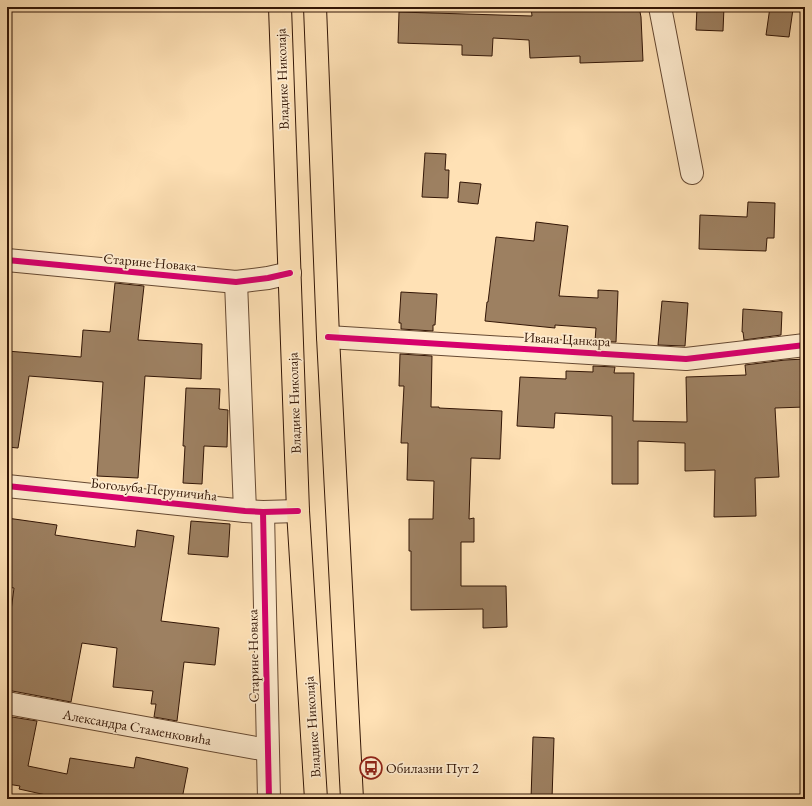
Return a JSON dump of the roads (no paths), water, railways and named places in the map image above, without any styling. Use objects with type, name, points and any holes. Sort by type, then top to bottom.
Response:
[{"type":"main road","name":"Владике Николаја","points":[[280,7],[298,511],[316,799]]},
{"type":"main road","points":[[315,7],[328,337],[352,799]]},
{"type":"street","points":[[660,7],[692,174]]},
{"type":"street","name":"Старине Новака","points":[[7,260],[236,282],[268,278],[290,273]]},
{"type":"street","name":"Старине Новака","points":[[236,282],[254,511],[269,799]]},
{"type":"street","name":"Ивана Цанкара","points":[[328,337],[686,359],[805,345]]},
{"type":"street","name":"Богољуба Перуничића","points":[[7,486],[254,511],[298,511]]},
{"type":"street","name":"Александра Стаменковића","points":[[7,703],[267,750]]},
{"type":"place","name":"Обилазни Пут 2","points":[[371,768]]}]
